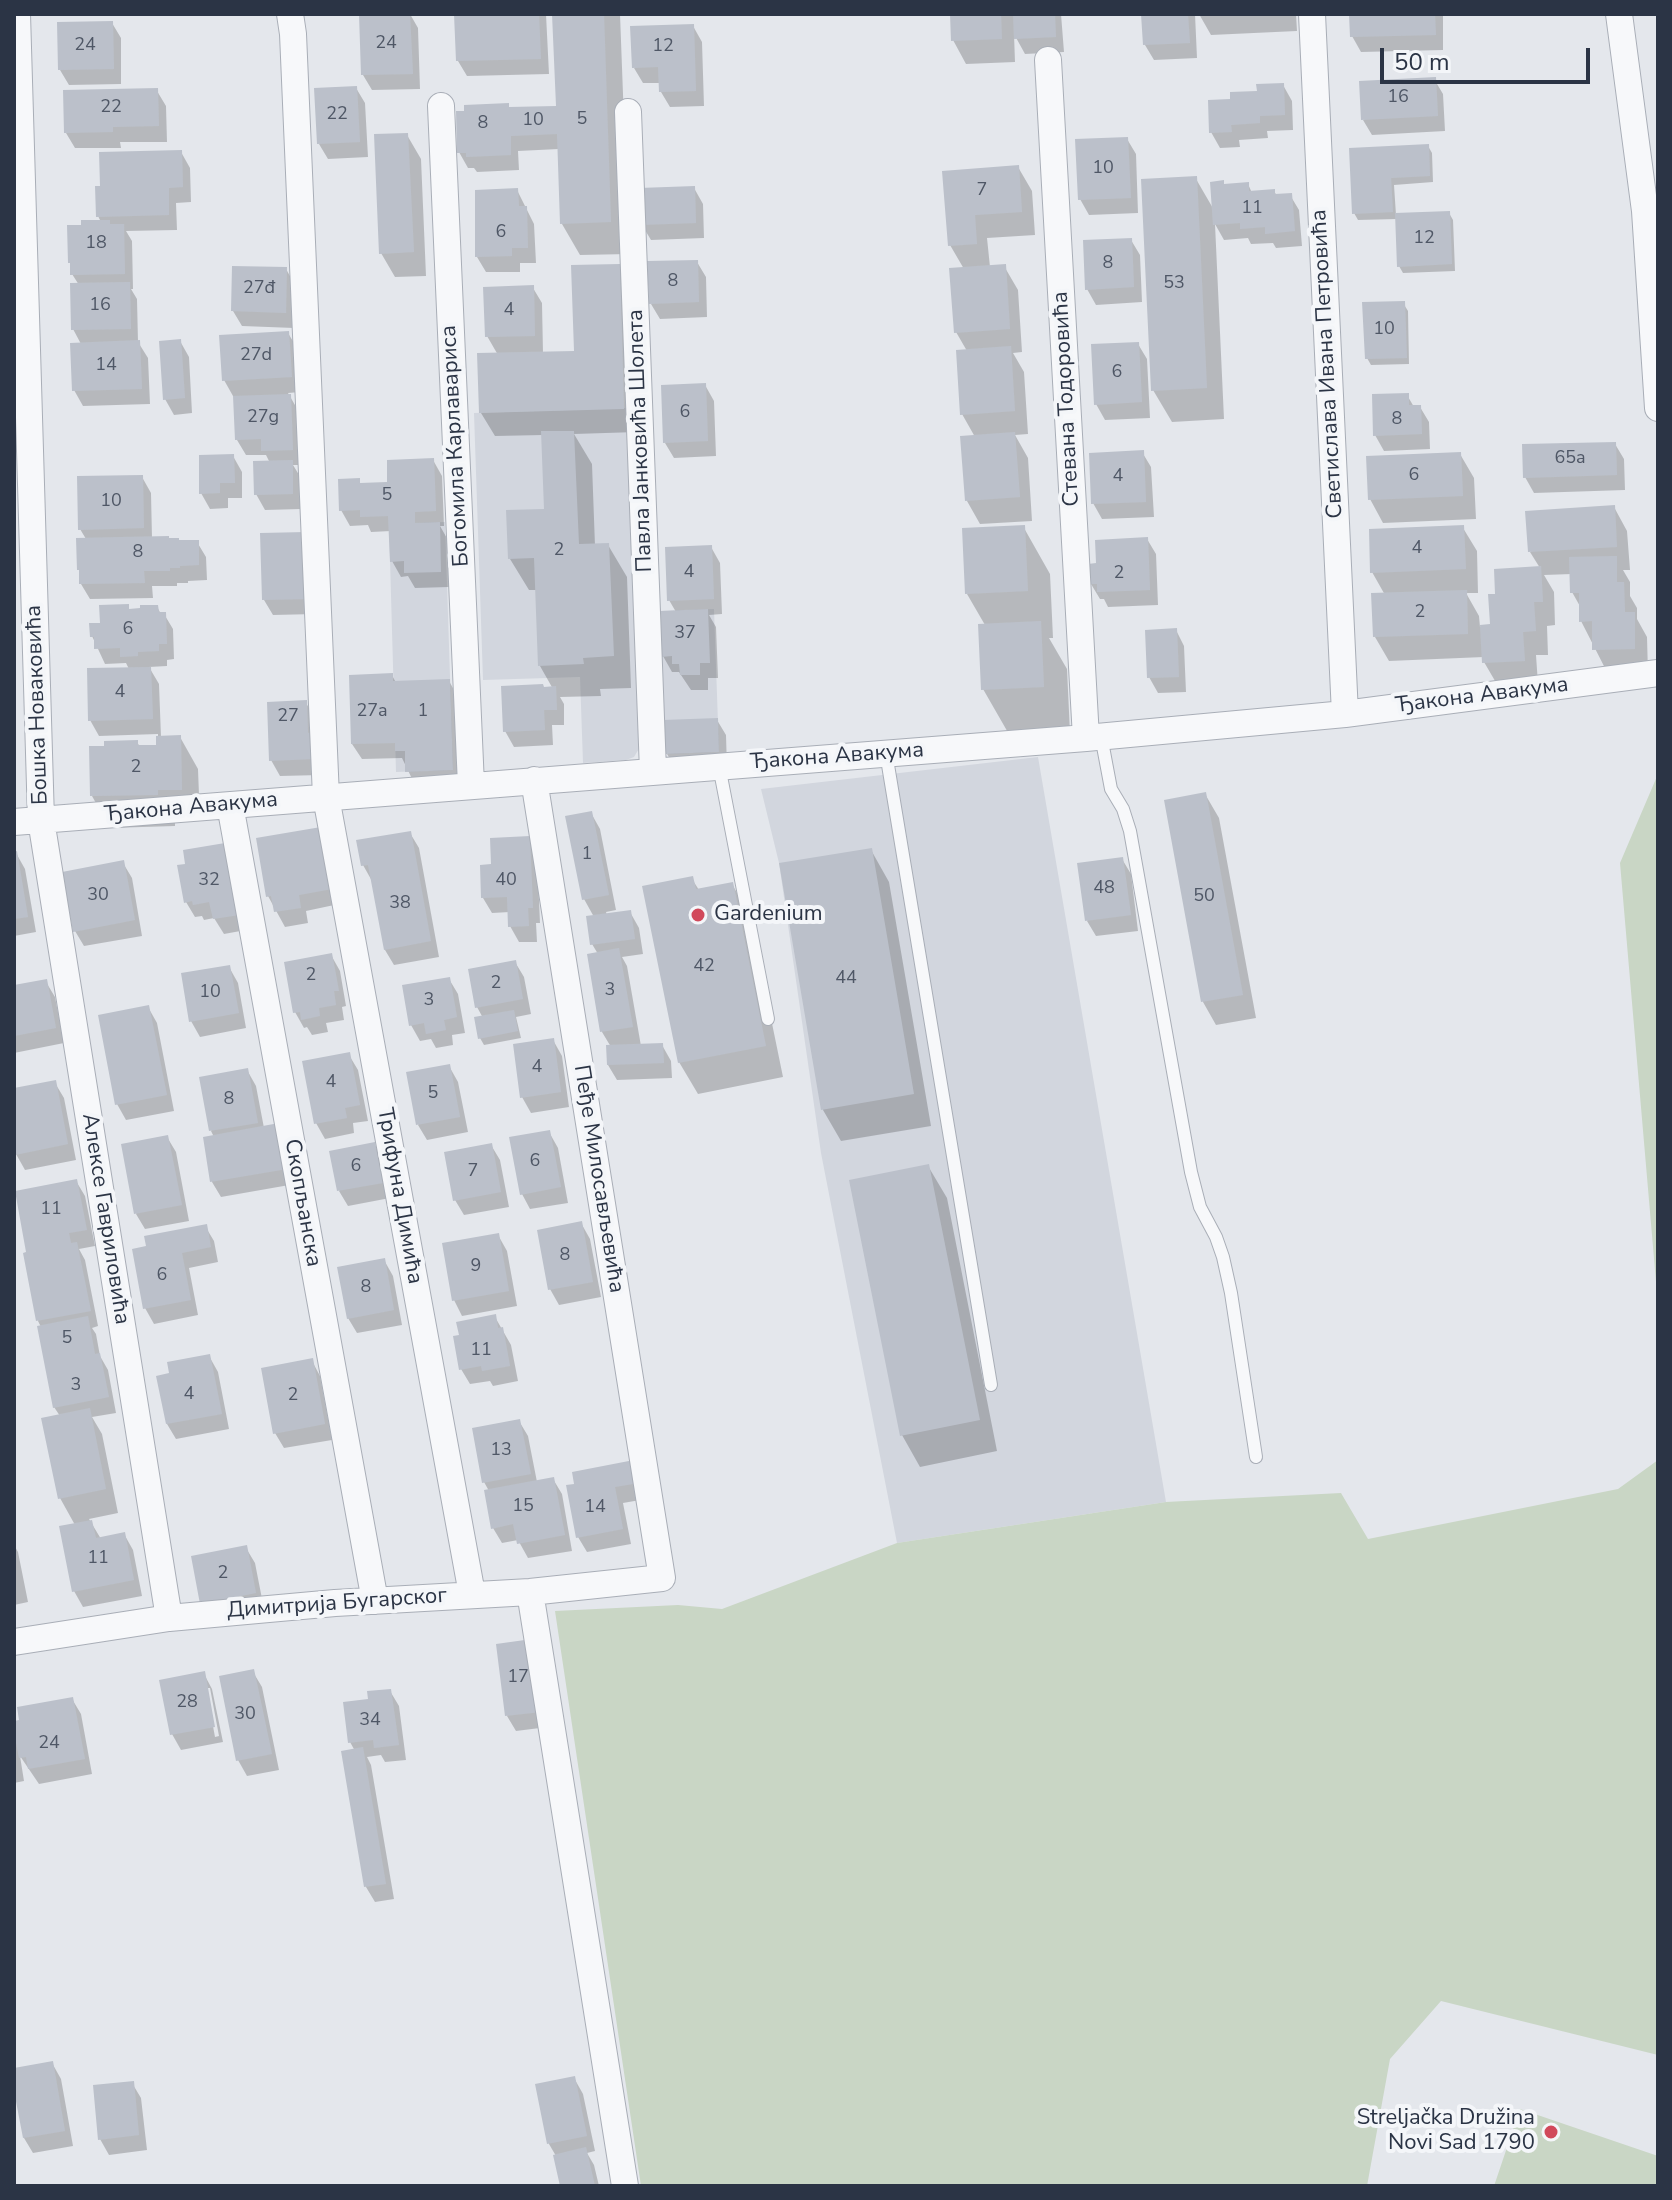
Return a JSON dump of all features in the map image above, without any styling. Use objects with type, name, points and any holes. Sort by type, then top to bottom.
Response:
[{"type":"street","name":"Бошка Новаковића","points":[[17,14],[41,820]]},
{"type":"street","name":"Трифуна Димића","points":[[290,14],[326,797],[472,1594]]},
{"type":"street","name":"Светислава Ивана Петровића","points":[[1312,14],[1345,714]]},
{"type":"street","points":[[1619,14],[1645,211],[1658,408]]},
{"type":"street","name":"Стевана Тодоровића","points":[[1048,60],[1093,737]]},
{"type":"street","name":"Богомила Карлавариса","points":[[441,106],[471,785]]},
{"type":"street","name":"Павла Јанковића Шолета","points":[[628,112],[653,771]]},
{"type":"street","name":"Ђакона Авакума","points":[[14,822],[1093,737],[1345,714],[1658,673]]},
{"type":"street","name":"Пеђе Милосављевића","points":[[534,780],[662,1578]]},
{"type":"street","name":"Скопљанска","points":[[230,805],[375,1601]]},
{"type":"street","name":"Алексе Гавриловића","points":[[41,820],[169,1618]]},
{"type":"street","name":"Димитрија Бугарског","points":[[14,1642],[169,1618],[530,1592],[662,1578]]},
{"type":"street","points":[[530,1592],[625,2186]]},
{"type":"lane","points":[[1093,737],[1130,831],[1191,1172],[1200,1207],[1223,1257],[1231,1293],[1256,1457]]},
{"type":"lane","points":[[886,753],[991,1385]]},
{"type":"lane","points":[[719,766],[768,1019]]},
{"type":"shaded area","points":[[627,408],[640,747],[634,757],[626,760],[583,763],[580,677],[483,680],[474,413]]},
{"type":"shaded area","points":[[445,522],[453,770],[396,772],[389,524]]},
{"type":"shaded area","points":[[714,609],[719,752],[665,754],[660,611]]},
{"type":"shaded area","points":[[1038,757],[1166,1502],[897,1543],[821,1153],[779,863],[761,789]]},
{"type":"green space","points":[[1658,774],[1658,1305],[1620,863]]},
{"type":"green space","points":[[1658,1460],[1658,2055],[1441,2001],[1390,2059],[1367,2186],[641,2186],[555,1611],[678,1605],[722,1609],[897,1543],[1166,1502],[1341,1493],[1368,1539],[1618,1489]]},
{"type":"green space","name":"Streljačka Družina Novi Sad 1790","points":[[1520,2109],[1658,2156],[1658,2186],[1494,2186]]},
{"type":"building","points":[[359,14],[410,14],[413,74],[361,75]]},
{"type":"building","points":[[454,14],[539,14],[541,59],[456,61]]},
{"type":"building","points":[[552,14],[604,14],[611,222],[560,224],[557,134],[511,136],[511,155],[466,157],[466,153],[457,153],[456,111],[464,111],[464,105],[509,103],[509,107],[556,106]]},
{"type":"building","points":[[950,14],[1001,14],[1002,39],[951,41]]},
{"type":"building","points":[[1013,14],[1055,14],[1056,37],[1014,39]]},
{"type":"building","points":[[1141,14],[1188,14],[1190,43],[1143,45]]},
{"type":"building","points":[[1349,14],[1435,14],[1436,35],[1350,37]]},
{"type":"building","points":[[113,21],[114,69],[58,70],[57,22]]},
{"type":"building","points":[[694,24],[696,91],[659,92],[658,67],[632,68],[630,26]]},
{"type":"building","points":[[1436,77],[1438,116],[1361,120],[1359,81]]},
{"type":"building","points":[[1284,83],[1285,115],[1260,116],[1260,123],[1231,125],[1232,132],[1209,133],[1208,100],[1230,99],[1230,92],[1257,91],[1256,84]]},
{"type":"building","points":[[357,86],[360,142],[317,144],[314,88]]},
{"type":"building","points":[[158,88],[159,126],[113,127],[113,132],[64,133],[63,90]]},
{"type":"building","points":[[408,133],[414,252],[379,254],[374,134]]},
{"type":"building","points":[[1128,137],[1131,198],[1078,200],[1075,139]]},
{"type":"building","points":[[1429,144],[1430,176],[1391,178],[1393,212],[1352,214],[1349,148]]},
{"type":"building","points":[[182,150],[183,187],[169,188],[169,215],[96,217],[95,186],[100,186],[99,152]]},
{"type":"building","points":[[1019,165],[1022,212],[975,215],[977,244],[948,246],[942,171]]},
{"type":"building","points":[[1197,176],[1207,388],[1151,391],[1141,179]]},
{"type":"building","points":[[1224,180],[1224,184],[1249,182],[1249,191],[1275,189],[1275,194],[1292,193],[1295,231],[1265,234],[1265,227],[1240,229],[1240,223],[1213,225],[1210,182]]},
{"type":"building","points":[[695,186],[696,223],[640,225],[639,188]]},
{"type":"building","points":[[518,188],[519,206],[527,206],[528,248],[512,248],[512,256],[475,257],[475,190]]},
{"type":"building","points":[[1450,211],[1452,264],[1397,267],[1395,213]]},
{"type":"building","points":[[81,220],[110,220],[110,224],[124,224],[125,274],[70,275],[67,225],[81,225]]},
{"type":"building","points":[[1132,238],[1134,287],[1085,290],[1083,240]]},
{"type":"building","points":[[698,260],[699,302],[649,304],[647,261]]},
{"type":"building","points":[[620,264],[624,409],[479,413],[477,353],[574,351],[571,265]]},
{"type":"building","points":[[1006,264],[1010,329],[954,333],[949,268]]},
{"type":"building","points":[[232,266],[287,267],[286,313],[231,311]]},
{"type":"building","points":[[130,282],[131,329],[71,330],[70,283]]},
{"type":"building","points":[[534,285],[535,336],[485,337],[483,287]]},
{"type":"building","points":[[1405,301],[1407,358],[1365,359],[1362,302]]},
{"type":"building","points":[[289,331],[292,377],[222,381],[219,335]]},
{"type":"building","points":[[181,339],[185,398],[163,400],[159,341]]},
{"type":"building","points":[[140,340],[142,389],[72,391],[70,343]]},
{"type":"building","points":[[1139,342],[1142,402],[1094,405],[1091,344]]},
{"type":"building","points":[[1011,346],[1015,411],[960,415],[956,350]]},
{"type":"building","points":[[706,383],[708,441],[663,443],[661,385]]},
{"type":"building","points":[[1409,393],[1409,405],[1421,405],[1422,434],[1373,436],[1372,394]]},
{"type":"building","points":[[291,394],[293,450],[261,451],[261,439],[235,440],[233,396]]},
{"type":"building","points":[[541,431],[574,431],[579,544],[609,543],[614,656],[583,658],[584,664],[538,666],[534,558],[508,559],[506,510],[544,509]]},
{"type":"building","points":[[1015,432],[1020,497],[965,501],[960,436]]},
{"type":"building","points":[[1616,442],[1617,475],[1523,478],[1522,444]]},
{"type":"building","points":[[1144,450],[1146,502],[1091,504],[1089,453]]},
{"type":"building","points":[[1461,452],[1463,496],[1368,500],[1366,456]]},
{"type":"building","points":[[234,454],[235,483],[220,483],[220,493],[199,494],[199,455]]},
{"type":"building","points":[[434,458],[436,511],[415,512],[415,523],[440,522],[441,572],[404,573],[404,561],[390,562],[388,516],[360,517],[360,510],[339,511],[338,479],[360,478],[360,483],[387,482],[387,460]]},
{"type":"building","points":[[293,460],[293,494],[254,495],[253,461]]},
{"type":"building","points":[[143,475],[144,528],[78,530],[77,476]]},
{"type":"building","points":[[1615,505],[1617,547],[1528,552],[1525,511]]},
{"type":"building","points":[[1025,525],[1028,591],[965,594],[962,528]]},
{"type":"building","points":[[1464,525],[1466,569],[1370,573],[1369,529]]},
{"type":"building","points":[[306,532],[308,599],[262,600],[260,533]]},
{"type":"building","points":[[169,536],[179,540],[199,540],[199,565],[170,568],[170,571],[144,571],[145,583],[79,584],[76,538]]},
{"type":"building","points":[[1148,537],[1150,590],[1097,592],[1097,584],[1089,584],[1088,564],[1096,563],[1095,540]]},
{"type":"building","points":[[712,545],[714,599],[667,601],[665,547]]},
{"type":"building","points":[[1617,556],[1617,582],[1624,582],[1625,612],[1635,612],[1635,649],[1592,650],[1592,621],[1579,622],[1579,593],[1570,593],[1569,557]]},
{"type":"building","points":[[1541,566],[1543,602],[1534,602],[1536,631],[1523,632],[1525,661],[1482,663],[1480,625],[1490,624],[1488,594],[1495,594],[1494,569]]},
{"type":"building","points":[[1467,590],[1468,634],[1373,637],[1371,593]]},
{"type":"building","points":[[129,604],[129,609],[140,608],[140,605],[158,605],[159,612],[166,612],[167,644],[159,644],[159,651],[138,652],[138,656],[120,657],[120,648],[94,649],[89,623],[100,623],[99,605]]},
{"type":"building","points":[[708,609],[710,663],[700,663],[700,675],[680,675],[679,664],[672,664],[672,656],[661,657],[660,611]]},
{"type":"building","points":[[1041,621],[1044,687],[981,690],[978,624]]},
{"type":"building","points":[[1177,628],[1179,677],[1147,678],[1145,630]]},
{"type":"building","points":[[151,667],[153,719],[88,721],[87,668]]},
{"type":"building","points":[[393,673],[393,681],[450,679],[453,770],[405,772],[405,751],[395,751],[395,743],[351,744],[349,675]]},
{"type":"building","points":[[543,684],[544,687],[556,686],[557,710],[544,710],[545,730],[503,732],[501,686]]},
{"type":"building","points":[[307,700],[313,759],[269,761],[267,702]]},
{"type":"building","points":[[718,718],[719,752],[665,754],[663,720]]},
{"type":"building","points":[[181,735],[182,790],[158,790],[158,795],[90,796],[89,746],[104,746],[104,741],[138,740],[138,745],[156,745],[156,736]]},
{"type":"building","points":[[1206,792],[1243,995],[1201,1002],[1164,800]]},
{"type":"building","points":[[592,811],[609,895],[582,900],[565,816]]},
{"type":"building","points":[[321,827],[332,889],[299,895],[301,908],[274,912],[271,896],[266,897],[256,838]]},
{"type":"building","points":[[411,831],[431,941],[384,950],[368,865],[361,866],[356,840]]},
{"type":"building","points":[[530,836],[533,908],[528,908],[529,926],[508,927],[507,897],[481,898],[480,865],[491,864],[490,838]]},
{"type":"building","points":[[231,842],[239,915],[213,919],[209,902],[184,903],[177,865],[185,864],[183,850]]},
{"type":"building","points":[[872,848],[914,1094],[821,1110],[779,863]]},
{"type":"building","points":[[17,851],[28,917],[14,919],[14,852]]},
{"type":"building","points":[[1123,857],[1131,915],[1085,921],[1077,863]]},
{"type":"building","points":[[124,860],[135,920],[73,932],[62,872]]},
{"type":"building","points":[[693,876],[696,889],[733,882],[766,1046],[678,1063],[642,886]]},
{"type":"building","points":[[631,910],[635,939],[590,945],[586,916]]},
{"type":"building","points":[[619,948],[633,1027],[600,1032],[587,954]]},
{"type":"building","points":[[332,953],[339,991],[334,991],[336,1005],[319,1008],[320,1016],[301,1020],[300,1012],[293,1013],[284,962]]},
{"type":"building","points":[[516,960],[523,999],[475,1008],[468,969]]},
{"type":"building","points":[[230,965],[239,1013],[189,1022],[181,973]]},
{"type":"building","points":[[450,977],[457,1017],[444,1020],[446,1030],[426,1034],[424,1023],[409,1026],[402,985]]},
{"type":"building","points":[[47,979],[56,1028],[14,1036],[14,985]]},
{"type":"building","points":[[149,1005],[167,1095],[115,1105],[98,1015]]},
{"type":"building","points":[[514,1010],[518,1031],[478,1039],[474,1017]]},
{"type":"building","points":[[554,1038],[561,1092],[520,1098],[513,1044]]},
{"type":"building","points":[[663,1043],[664,1063],[607,1065],[606,1045]]},
{"type":"building","points":[[350,1052],[360,1105],[345,1108],[347,1118],[314,1124],[302,1061]]},
{"type":"building","points":[[450,1064],[460,1117],[416,1125],[406,1072]]},
{"type":"building","points":[[248,1068],[258,1123],[209,1131],[199,1077]]},
{"type":"building","points":[[56,1080],[68,1144],[15,1155],[14,1088]]},
{"type":"building","points":[[279,1123],[287,1169],[210,1182],[203,1137]]},
{"type":"building","points":[[550,1130],[561,1187],[520,1195],[509,1137]]},
{"type":"building","points":[[168,1135],[182,1205],[134,1214],[121,1144]]},
{"type":"building","points":[[375,1142],[383,1183],[337,1191],[329,1151]]},
{"type":"building","points":[[492,1143],[501,1192],[453,1201],[444,1152]]},
{"type":"building","points":[[929,1164],[980,1420],[900,1436],[849,1180]]},
{"type":"building","points":[[77,1179],[87,1230],[69,1233],[71,1243],[77,1242],[91,1311],[36,1321],[15,1191]]},
{"type":"building","points":[[582,1221],[593,1282],[548,1290],[537,1230]]},
{"type":"building","points":[[207,1224],[211,1247],[182,1253],[191,1300],[143,1309],[132,1249],[146,1246],[144,1236]]},
{"type":"building","points":[[499,1233],[509,1291],[452,1301],[442,1243]]},
{"type":"building","points":[[385,1258],[394,1310],[347,1319],[337,1267]]},
{"type":"building","points":[[496,1314],[498,1328],[503,1327],[510,1366],[482,1371],[481,1366],[459,1370],[453,1336],[459,1335],[456,1322]]},
{"type":"building","points":[[88,1316],[95,1354],[100,1353],[109,1397],[53,1408],[37,1326]]},
{"type":"building","points":[[210,1354],[222,1414],[166,1424],[156,1376],[169,1373],[167,1362]]},
{"type":"building","points":[[313,1358],[325,1424],[273,1434],[261,1368]]},
{"type":"building","points":[[90,1408],[106,1489],[58,1499],[41,1418]]},
{"type":"building","points":[[520,1419],[531,1474],[482,1483],[472,1428]]},
{"type":"building","points":[[634,1460],[639,1483],[615,1487],[623,1529],[576,1538],[566,1485],[574,1484],[572,1472]]},
{"type":"building","points":[[554,1477],[565,1535],[517,1544],[513,1524],[491,1529],[484,1490]]},
{"type":"building","points":[[92,1520],[96,1538],[125,1532],[134,1580],[72,1592],[59,1526]]},
{"type":"building","points":[[247,1545],[256,1593],[200,1604],[191,1556]]},
{"type":"building","points":[[532,1639],[541,1712],[505,1716],[496,1644]]},
{"type":"building","points":[[254,1669],[272,1754],[236,1761],[219,1676]]},
{"type":"building","points":[[205,1671],[215,1727],[170,1735],[159,1680]]},
{"type":"building","points":[[391,1689],[399,1745],[374,1748],[373,1740],[348,1743],[343,1702],[368,1699],[367,1691]]},
{"type":"building","points":[[73,1697],[85,1759],[28,1769],[26,1757],[19,1758],[14,1732],[14,1721],[19,1720],[17,1707]]},
{"type":"building","points":[[363,1747],[386,1884],[364,1887],[341,1751]]},
{"type":"building","points":[[53,2061],[65,2131],[23,2138],[14,2091],[14,2068]]},
{"type":"building","points":[[575,2076],[587,2136],[547,2144],[535,2084]]},
{"type":"building","points":[[134,2081],[139,2135],[98,2140],[93,2085]]},
{"type":"building","points":[[586,2147],[595,2186],[560,2186],[553,2155]]},
{"type":"place","name":"Gardenium","points":[[698,915]]},
{"type":"place","name":"Streljačka Družina Novi Sad 1790","points":[[1551,2132]]}]
